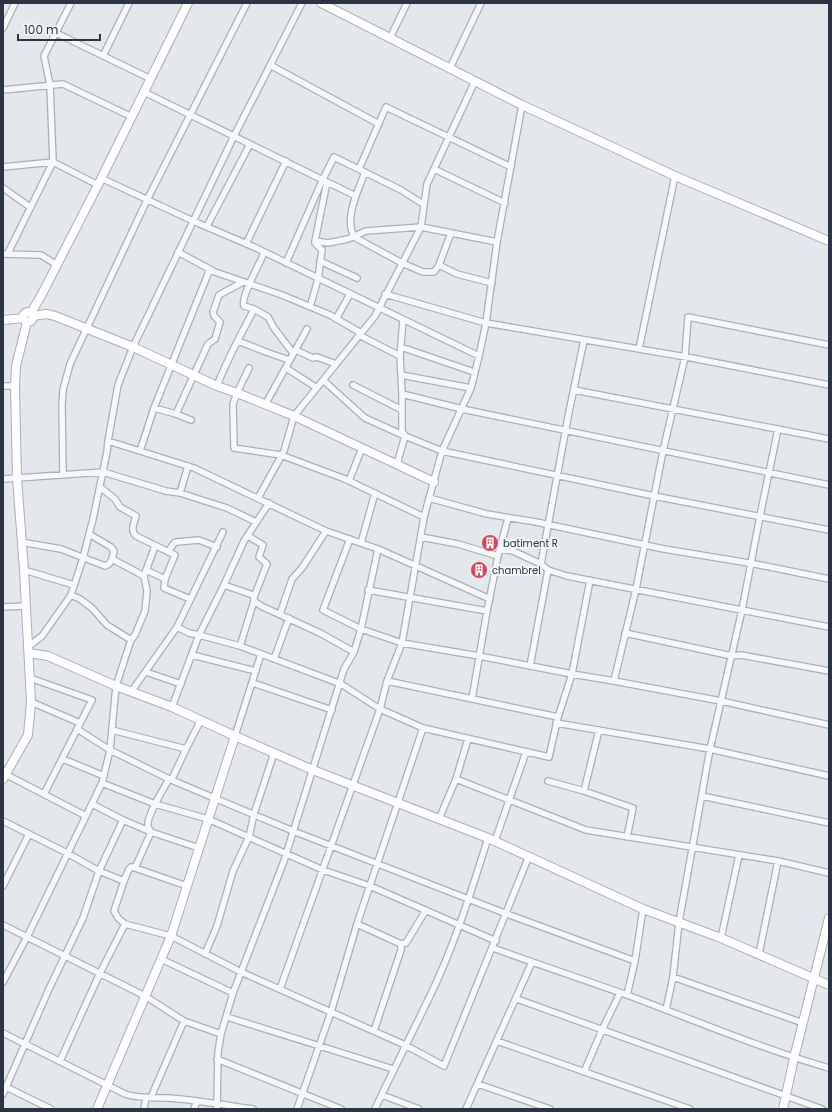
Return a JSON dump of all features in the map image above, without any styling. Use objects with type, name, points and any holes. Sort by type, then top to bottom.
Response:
[{"type":"street","points":[[3,28],[15,3]]},
{"type":"street","points":[[57,265],[41,255],[5,253],[53,162],[50,85],[44,56],[71,3]]},
{"type":"street","points":[[103,56],[129,3]]},
{"type":"street","points":[[86,816],[44,794],[4,777],[28,735],[31,702],[18,478],[15,386],[16,366],[19,349],[29,317],[100,182],[188,3]]},
{"type":"street","points":[[63,475],[62,405],[63,390],[70,364],[148,200],[247,3]]},
{"type":"street","points":[[29,650],[42,636],[71,595],[83,558],[100,487],[118,385],[133,348],[234,136],[302,3]]},
{"type":"street","points":[[321,3],[522,104],[675,176],[829,241]]},
{"type":"street","points":[[390,38],[407,3]]},
{"type":"street","points":[[450,68],[481,3]]},
{"type":"street","points":[[56,33],[151,79]]},
{"type":"street","points":[[270,65],[379,124]]},
{"type":"street","points":[[258,498],[281,455],[294,416],[374,316],[421,227],[427,184],[475,81]]},
{"type":"street","points":[[3,90],[62,84],[132,117]]},
{"type":"street","points":[[144,92],[190,116],[356,196]]},
{"type":"street","points":[[280,989],[332,846],[380,709],[387,682],[402,643],[424,517],[429,498],[442,451],[471,388],[479,356],[486,323],[497,242],[522,104]]},
{"type":"street","points":[[359,169],[386,107],[511,167]]},
{"type":"street","points":[[207,226],[250,144]]},
{"type":"street","points":[[286,263],[325,181],[334,157],[401,190],[423,204]]},
{"type":"street","points":[[246,244],[286,161]]},
{"type":"street","points":[[3,167],[53,162],[148,200],[207,226],[479,356]]},
{"type":"street","points":[[434,169],[504,203]]},
{"type":"street","points":[[365,172],[356,196],[350,219],[350,230],[354,237],[402,263],[423,272],[434,272],[439,265],[451,233]]},
{"type":"street","points":[[639,349],[675,176]]},
{"type":"street","points":[[310,307],[318,279],[322,250],[315,241],[325,181]]},
{"type":"street","points":[[3,188],[30,207]]},
{"type":"street","points":[[315,241],[328,243],[348,239],[366,231],[421,227],[497,242]]},
{"type":"street","points":[[178,252],[215,272],[282,295],[336,319],[400,356]]},
{"type":"street","points":[[264,253],[246,290],[243,304],[244,306],[254,309],[268,317],[274,328],[295,352],[314,358],[317,357],[336,364]]},
{"type":"street","points":[[320,261],[357,278]]},
{"type":"street","points":[[439,265],[457,274],[492,283]]},
{"type":"street","points":[[140,451],[154,408],[210,269]]},
{"type":"street","points":[[176,414],[208,344],[215,339],[220,322],[214,316],[213,312],[219,295],[243,282]]},
{"type":"street","points":[[336,319],[350,294]]},
{"type":"street","points":[[385,294],[486,323],[685,357],[829,385]]},
{"type":"street","points":[[216,386],[229,356],[254,309]]},
{"type":"street","points":[[3,320],[46,314],[55,316],[133,348],[216,386],[294,416],[434,482]]},
{"type":"street","points":[[614,681],[636,589],[663,451],[685,357],[688,318],[829,344]]},
{"type":"street","points":[[397,464],[405,436],[402,431],[400,356],[403,320]]},
{"type":"street","points":[[265,405],[307,329]]},
{"type":"street","points":[[541,564],[584,340]]},
{"type":"street","points":[[238,341],[289,360]]},
{"type":"street","points":[[401,347],[474,372]]},
{"type":"street","points":[[248,368],[233,404],[234,448],[281,455],[350,481],[424,517]]},
{"type":"street","points":[[286,368],[317,388]]},
{"type":"street","points":[[401,375],[471,388]]},
{"type":"street","points":[[323,380],[365,418],[442,451],[654,496],[829,530]]},
{"type":"street","points":[[3,386],[15,386]]},
{"type":"street","points":[[353,386],[402,410]]},
{"type":"street","points":[[574,390],[829,439]]},
{"type":"street","points":[[402,394],[462,409],[829,485]]},
{"type":"street","points":[[154,408],[191,420]]},
{"type":"street","points":[[666,1010],[673,977],[678,922],[693,848],[710,749],[742,610],[778,429]]},
{"type":"street","points":[[108,441],[188,466],[326,531],[378,549],[490,599]]},
{"type":"street","points":[[350,481],[362,448]]},
{"type":"street","points":[[180,493],[188,466]]},
{"type":"street","points":[[3,479],[103,472],[166,491],[180,493],[227,508],[256,522]]},
{"type":"street","points":[[100,487],[115,499],[120,507],[136,516],[132,528],[133,533],[136,536],[175,555],[165,579],[164,588],[190,599]]},
{"type":"street","points":[[361,543],[375,494]]},
{"type":"street","points":[[429,498],[486,514],[829,579]]},
{"type":"street","points":[[172,708],[199,635],[248,536],[269,504]]},
{"type":"street","points":[[472,699],[487,611],[498,556],[508,518]]},
{"type":"street","points":[[280,614],[292,579],[302,568],[326,531]]},
{"type":"street","points":[[131,692],[177,628],[223,532]]},
{"type":"street","points":[[22,542],[61,549],[105,566],[109,564],[114,551],[111,547],[89,534]]},
{"type":"street","points":[[240,646],[254,599],[267,564],[259,557],[263,545],[248,536]]},
{"type":"street","points":[[421,537],[458,544],[498,556]]},
{"type":"street","points":[[350,539],[323,610],[361,629],[402,643],[721,701],[829,725]]},
{"type":"street","points":[[168,552],[176,542],[199,540],[217,547]]},
{"type":"street","points":[[3,982],[27,937],[102,783],[110,750],[116,686],[131,640],[135,635],[145,611],[147,591],[145,573],[156,546]]},
{"type":"street","points":[[218,1106],[217,1058],[221,1034],[227,1018],[233,993],[286,854],[341,684],[344,669],[354,652],[361,629],[368,590],[378,549]]},
{"type":"street","points":[[500,549],[513,551],[541,564],[548,570],[590,580],[829,627]]},
{"type":"street","points":[[112,559],[145,573],[165,579]]},
{"type":"street","points":[[24,570],[74,585]]},
{"type":"street","points":[[530,666],[548,570]]},
{"type":"street","points":[[177,628],[189,633],[240,646],[341,684],[380,709],[423,728],[549,756],[557,720],[572,674],[590,580]]},
{"type":"street","points":[[224,585],[253,595],[254,599],[280,614],[320,633],[354,652]]},
{"type":"street","points":[[368,590],[487,611]]},
{"type":"street","points":[[71,595],[80,599],[92,608],[107,625],[131,640]]},
{"type":"street","points":[[3,607],[26,606]]},
{"type":"street","points":[[274,658],[289,618]]},
{"type":"street","points":[[625,633],[732,656],[741,655],[829,671]]},
{"type":"street","points":[[29,650],[48,656],[116,686],[201,720],[313,770],[440,818],[529,856],[643,909],[721,938],[829,985]]},
{"type":"street","points":[[97,1109],[171,936],[261,654]]},
{"type":"street","points":[[192,655],[256,672]]},
{"type":"street","points":[[146,672],[181,684]]},
{"type":"street","points":[[30,678],[92,700],[44,794]]},
{"type":"street","points":[[387,682],[472,699],[599,730],[710,749],[829,776]]},
{"type":"street","points":[[253,683],[332,710]]},
{"type":"street","points":[[31,702],[80,723]]},
{"type":"street","points":[[151,832],[148,826],[155,804],[201,720]]},
{"type":"street","points":[[297,1109],[331,1012],[357,924],[423,728]]},
{"type":"street","points":[[77,729],[110,750],[170,779],[293,831],[506,914],[635,960]]},
{"type":"street","points":[[112,730],[186,749]]},
{"type":"street","points":[[584,791],[599,730]]},
{"type":"street","points":[[440,818],[456,779],[468,738]]},
{"type":"street","points":[[375,1109],[393,1069],[415,1028],[438,979],[492,840],[510,800],[526,752]]},
{"type":"street","points":[[205,954],[217,926],[233,871],[249,837],[254,814],[274,753]]},
{"type":"street","points":[[63,759],[104,776]]},
{"type":"street","points":[[456,779],[586,830],[778,861],[829,873]]},
{"type":"street","points":[[548,781],[584,791],[633,808],[627,837]]},
{"type":"street","points":[[102,783],[155,804],[208,819],[323,870],[370,886],[496,941]]},
{"type":"street","points":[[702,796],[829,823]]},
{"type":"street","points":[[92,804],[151,832],[199,848]]},
{"type":"street","points":[[3,1094],[49,989],[87,908],[99,871],[123,820]]},
{"type":"street","points":[[3,821],[99,871],[124,881]]},
{"type":"street","points":[[135,868],[151,832]]},
{"type":"street","points":[[3,886],[30,834]]},
{"type":"street","points":[[721,938],[739,855]]},
{"type":"street","points":[[187,886],[131,867],[124,881],[114,911],[118,918],[125,924],[171,936],[241,972],[405,1045],[444,1066],[496,941],[529,856]]},
{"type":"street","points":[[759,954],[778,861]]},
{"type":"street","points":[[627,995],[635,960],[643,909]]},
{"type":"street","points":[[357,924],[401,944],[406,943],[426,910]]},
{"type":"street","points":[[783,1109],[813,978],[829,918]]},
{"type":"street","points":[[60,1061],[100,973],[125,924]]},
{"type":"street","points":[[3,925],[145,996],[184,1021],[221,1034]]},
{"type":"street","points":[[374,1031],[401,950],[401,944]]},
{"type":"street","points":[[493,948],[627,995],[794,1058],[829,1068]]},
{"type":"street","points":[[161,959],[233,993]]},
{"type":"street","points":[[466,1109],[532,962]]},
{"type":"street","points":[[673,977],[803,1023]]},
{"type":"street","points":[[584,1072],[620,993]]},
{"type":"street","points":[[516,999],[822,1109]]},
{"type":"street","points":[[227,1018],[393,1069]]},
{"type":"street","points":[[144,1109],[148,1097],[184,1021]]},
{"type":"street","points":[[3,1033],[125,1094],[136,1098],[148,1097],[197,1101],[218,1106],[253,1109]]},
{"type":"street","points":[[497,1041],[690,1109]]},
{"type":"street","points":[[217,1058],[341,1109]]},
{"type":"street","points":[[478,1084],[550,1109]]},
{"type":"street","points":[[6,1087],[51,1109]]},
{"type":"street","points":[[382,1095],[418,1109]]},
{"type":"street","points":[[194,1109],[197,1101]]},
{"type":"place","name":"batiment R","points":[[490,543]]},
{"type":"place","name":"chambrel","points":[[479,570]]}]
